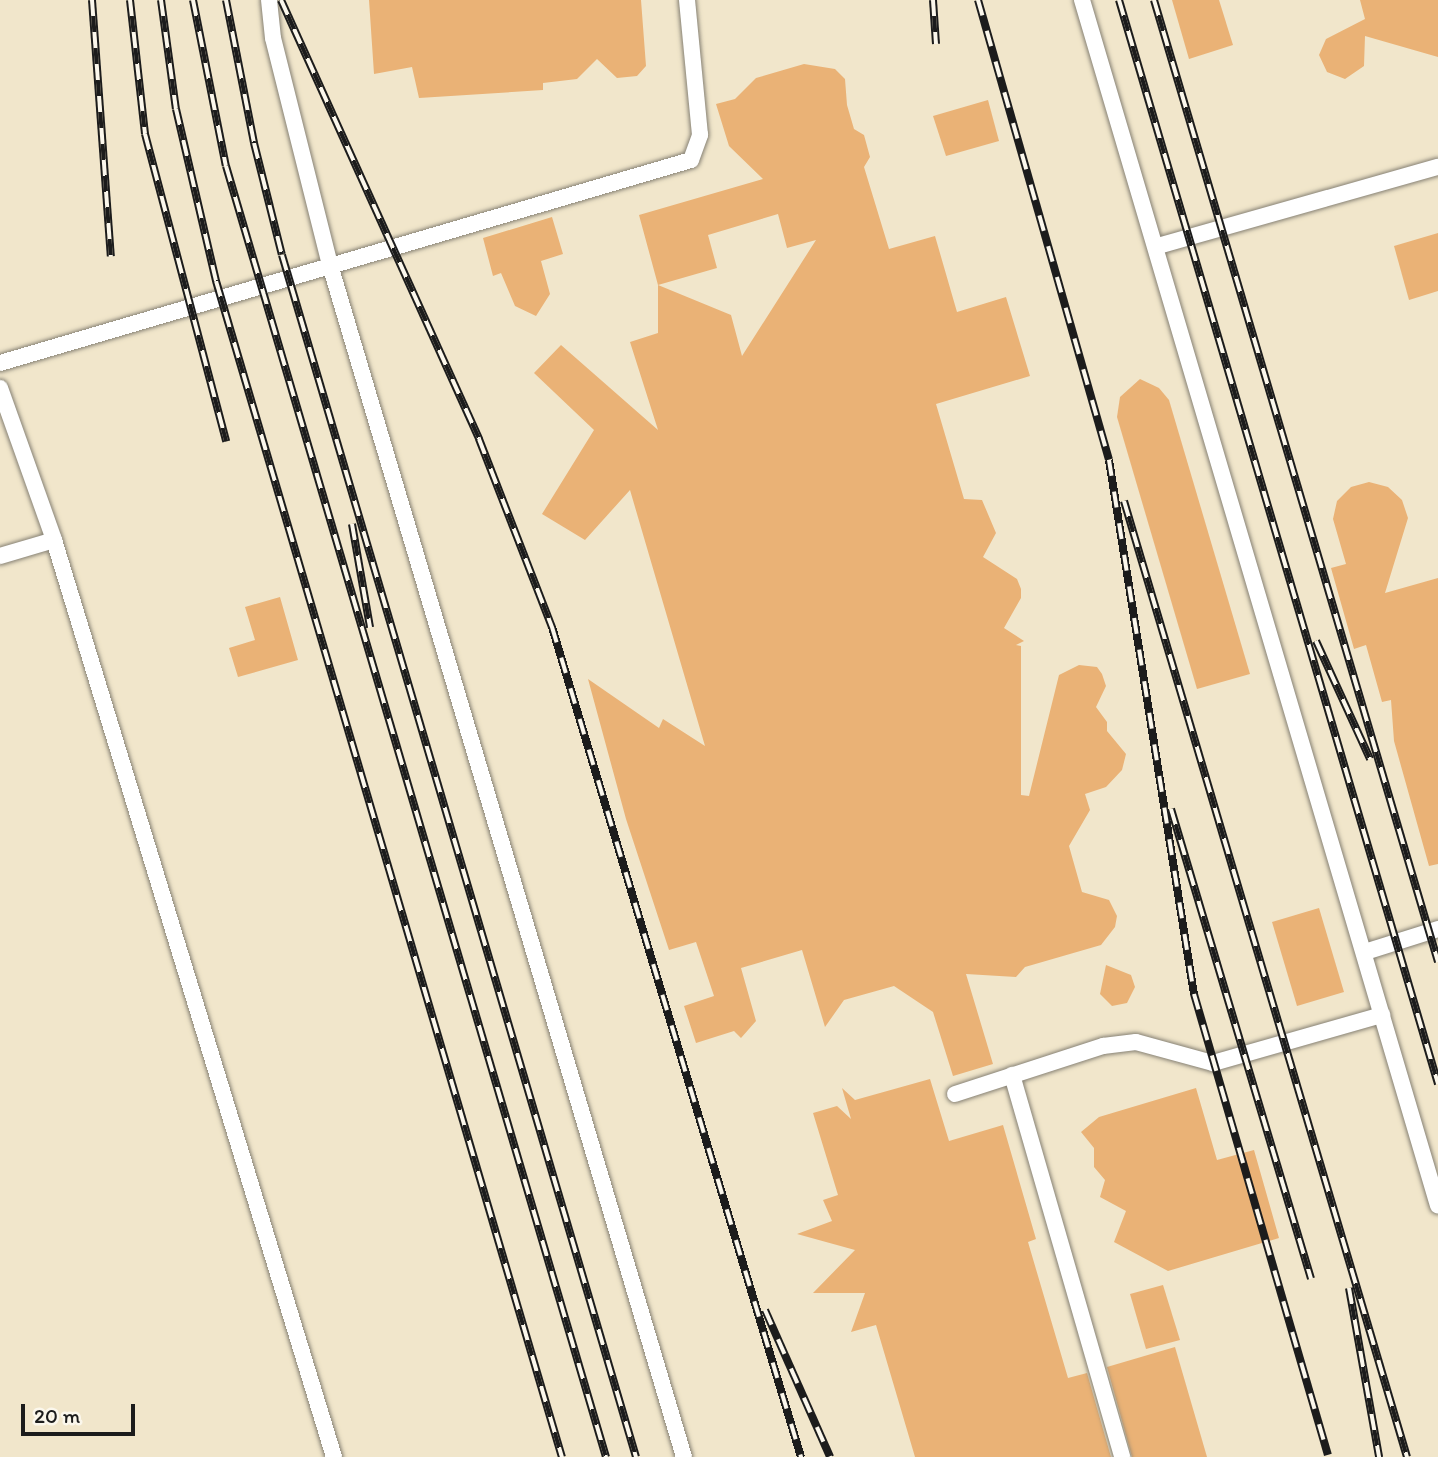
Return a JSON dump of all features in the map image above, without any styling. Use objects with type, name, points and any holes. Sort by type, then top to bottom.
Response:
[{"type":"lane","points":[[269,0],[273,38],[330,265],[684,1457]]},
{"type":"lane","points":[[0,363],[691,160],[700,135],[687,0]]},
{"type":"lane","points":[[1082,0],[1158,246],[1438,1206]]},
{"type":"lane","points":[[1158,246],[1438,167]]},
{"type":"lane","points":[[0,388],[54,540],[334,1457]]},
{"type":"lane","points":[[0,556],[54,540]]},
{"type":"lane","points":[[1364,952],[1438,929]]},
{"type":"lane","points":[[955,1094],[1103,1046],[1136,1042],[1213,1063],[1382,1015]]},
{"type":"lane","points":[[1012,1075],[1122,1457]]},
{"type":"building","points":[[369,0],[641,0],[646,66],[637,76],[617,78],[597,59],[577,79],[543,83],[543,90],[419,98],[412,67],[374,74]]},
{"type":"building","points":[[1172,0],[1219,0],[1233,45],[1189,59]]},
{"type":"building","points":[[1360,0],[1438,0],[1438,57],[1365,36],[1364,66],[1345,79],[1327,72],[1319,55],[1326,39],[1365,19]]},
{"type":"building","points":[[804,64],[835,69],[845,79],[847,105],[854,129],[864,135],[870,157],[864,167],[889,249],[935,236],[957,312],[1006,297],[1030,376],[936,404],[964,499],[982,500],[996,533],[983,557],[1017,579],[1021,589],[1021,598],[1004,628],[1024,641],[1016,645],[1021,646],[1021,795],[1029,796],[1059,675],[1079,665],[1097,667],[1102,674],[1106,686],[1096,707],[1107,722],[1107,731],[1126,754],[1122,770],[1106,787],[1085,794],[1090,810],[1069,846],[1082,892],[1109,900],[1117,916],[1115,927],[1101,945],[1025,967],[1016,977],[966,974],[993,1064],[953,1076],[933,1012],[894,986],[844,1000],[825,1027],[802,950],[741,968],[756,1021],[741,1038],[734,1031],[696,1043],[684,1006],[714,996],[696,942],[669,950],[626,819],[588,679],[659,728],[663,719],[705,746],[630,490],[585,540],[542,514],[594,430],[534,373],[561,345],[658,430],[630,342],[658,333],[658,285],[639,215],[763,179],[729,146],[716,104],[735,99],[756,78]],"holes":[[[778,214],[787,248],[816,240],[742,356],[731,315],[658,285],[717,268],[708,235]]]},
{"type":"building","points":[[988,100],[999,141],[946,156],[933,116]]},
{"type":"building","points":[[552,217],[563,254],[541,261],[550,294],[536,316],[515,306],[501,273],[493,276],[483,238]]},
{"type":"building","points":[[1438,233],[1438,291],[1409,300],[1394,246]]},
{"type":"building","points":[[1140,379],[1159,388],[1169,400],[1250,674],[1197,689],[1117,417],[1120,397]]},
{"type":"building","points":[[1369,482],[1388,487],[1402,500],[1408,518],[1385,593],[1438,578],[1438,864],[1429,866],[1394,741],[1391,700],[1382,702],[1366,645],[1354,649],[1331,568],[1346,564],[1333,519],[1337,501],[1351,487]]},
{"type":"building","points":[[280,597],[298,660],[238,677],[229,648],[255,640],[245,607]]},
{"type":"building","points":[[1319,908],[1344,992],[1297,1006],[1272,922]]},
{"type":"building","points":[[1106,965],[1131,975],[1135,987],[1127,1003],[1112,1006],[1100,994]]},
{"type":"building","points":[[930,1079],[949,1141],[1003,1125],[1036,1239],[1028,1242],[1068,1378],[1087,1373],[1111,1457],[915,1457],[876,1325],[851,1332],[865,1293],[813,1293],[855,1250],[797,1234],[832,1221],[823,1200],[838,1195],[813,1113],[837,1106],[851,1119],[842,1088],[855,1100]]},
{"type":"building","points":[[1196,1088],[1217,1160],[1254,1150],[1279,1238],[1168,1271],[1114,1242],[1126,1211],[1100,1197],[1105,1180],[1094,1167],[1094,1148],[1081,1132],[1099,1117]]},
{"type":"building","points":[[1163,1285],[1180,1340],[1146,1349],[1130,1294]]},
{"type":"building","points":[[1175,1347],[1207,1457],[1132,1457],[1107,1367]]},
{"type":"railway","points":[[92,0],[111,256]]},
{"type":"railway","points":[[130,0],[145,134],[226,441]]},
{"type":"railway","points":[[161,0],[176,109],[216,281],[562,1457]]},
{"type":"railway","points":[[193,0],[226,166],[606,1457]]},
{"type":"railway","points":[[226,0],[254,143],[282,255],[636,1457]]},
{"type":"railway","points":[[281,0],[479,439],[552,627],[801,1457]]},
{"type":"railway","points":[[933,0],[936,44]]},
{"type":"railway","points":[[978,0],[1109,460],[1194,994],[1328,1455]]},
{"type":"railway","points":[[1119,0],[1438,1084]]},
{"type":"railway","points":[[1154,0],[1438,962]]},
{"type":"railway","points":[[1124,501],[1407,1457]]},
{"type":"railway","points":[[352,524],[370,627]]},
{"type":"railway","points":[[1316,641],[1370,759]]},
{"type":"railway","points":[[1171,809],[1311,1279]]},
{"type":"railway","points":[[1349,1288],[1379,1457]]},
{"type":"railway","points":[[765,1310],[830,1457]]}]
